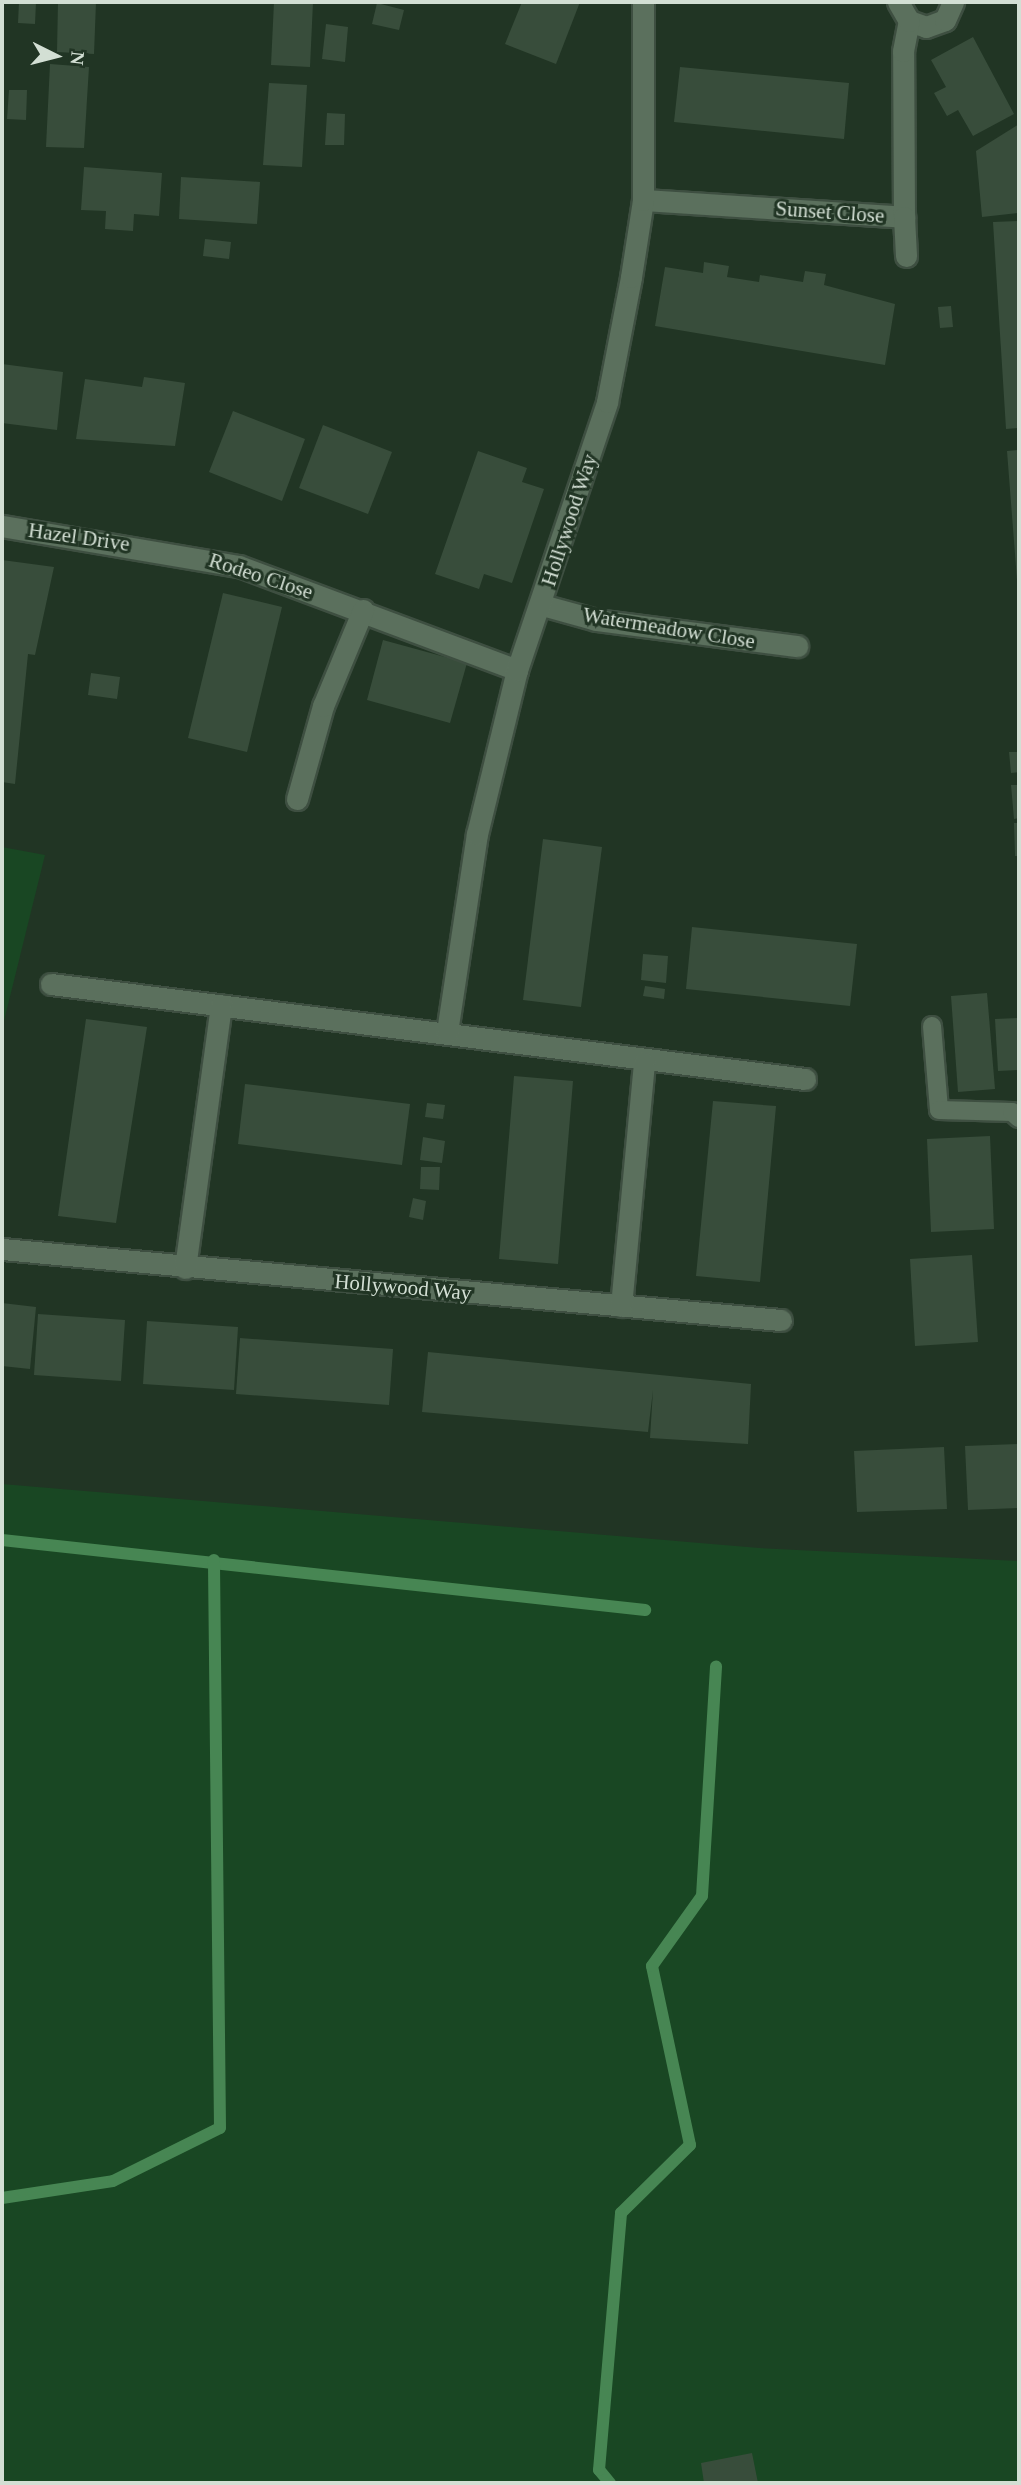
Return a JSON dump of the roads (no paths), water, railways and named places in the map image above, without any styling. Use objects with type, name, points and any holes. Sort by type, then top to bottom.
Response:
[{"type":"street","name":"Hollywood Way","points":[[447,1032],[477,834],[517,670],[542,605],[607,402],[643,200],[643,2]]},
{"type":"street","points":[[898,2],[909,21],[926,27],[945,20],[953,2]]},
{"type":"street","name":"Sunset Close","points":[[643,200],[904,217],[903,51],[909,21]]},
{"type":"street","points":[[904,217],[906,256]]},
{"type":"street","name":"Hazel Drive","points":[[2,526],[156,547]]},
{"type":"street","name":"Rodeo Close","points":[[156,547],[250,569],[517,670]]},
{"type":"street","name":"Watermeadow Close","points":[[542,605],[596,620],[797,646]]},
{"type":"street","points":[[298,799],[323,706],[363,610]]},
{"type":"street","points":[[51,984],[447,1032],[643,1063],[804,1079]]},
{"type":"street","points":[[185,1268],[221,1005]]},
{"type":"street","points":[[621,1306],[643,1063]]},
{"type":"street","name":"Hollywood Way","points":[[2,1249],[185,1268],[781,1320]]},
{"type":"lane","points":[[932,1026],[939,1110],[1012,1112],[1019,1118]]},
{"type":"waterway","points":[[2,1540],[645,1610]]},
{"type":"waterway","points":[[2,2198],[113,2181],[220,2128],[214,1560]]},
{"type":"waterway","points":[[610,2483],[599,2470],[621,2213],[690,2145],[652,1966],[702,1896],[716,1666]]}]
